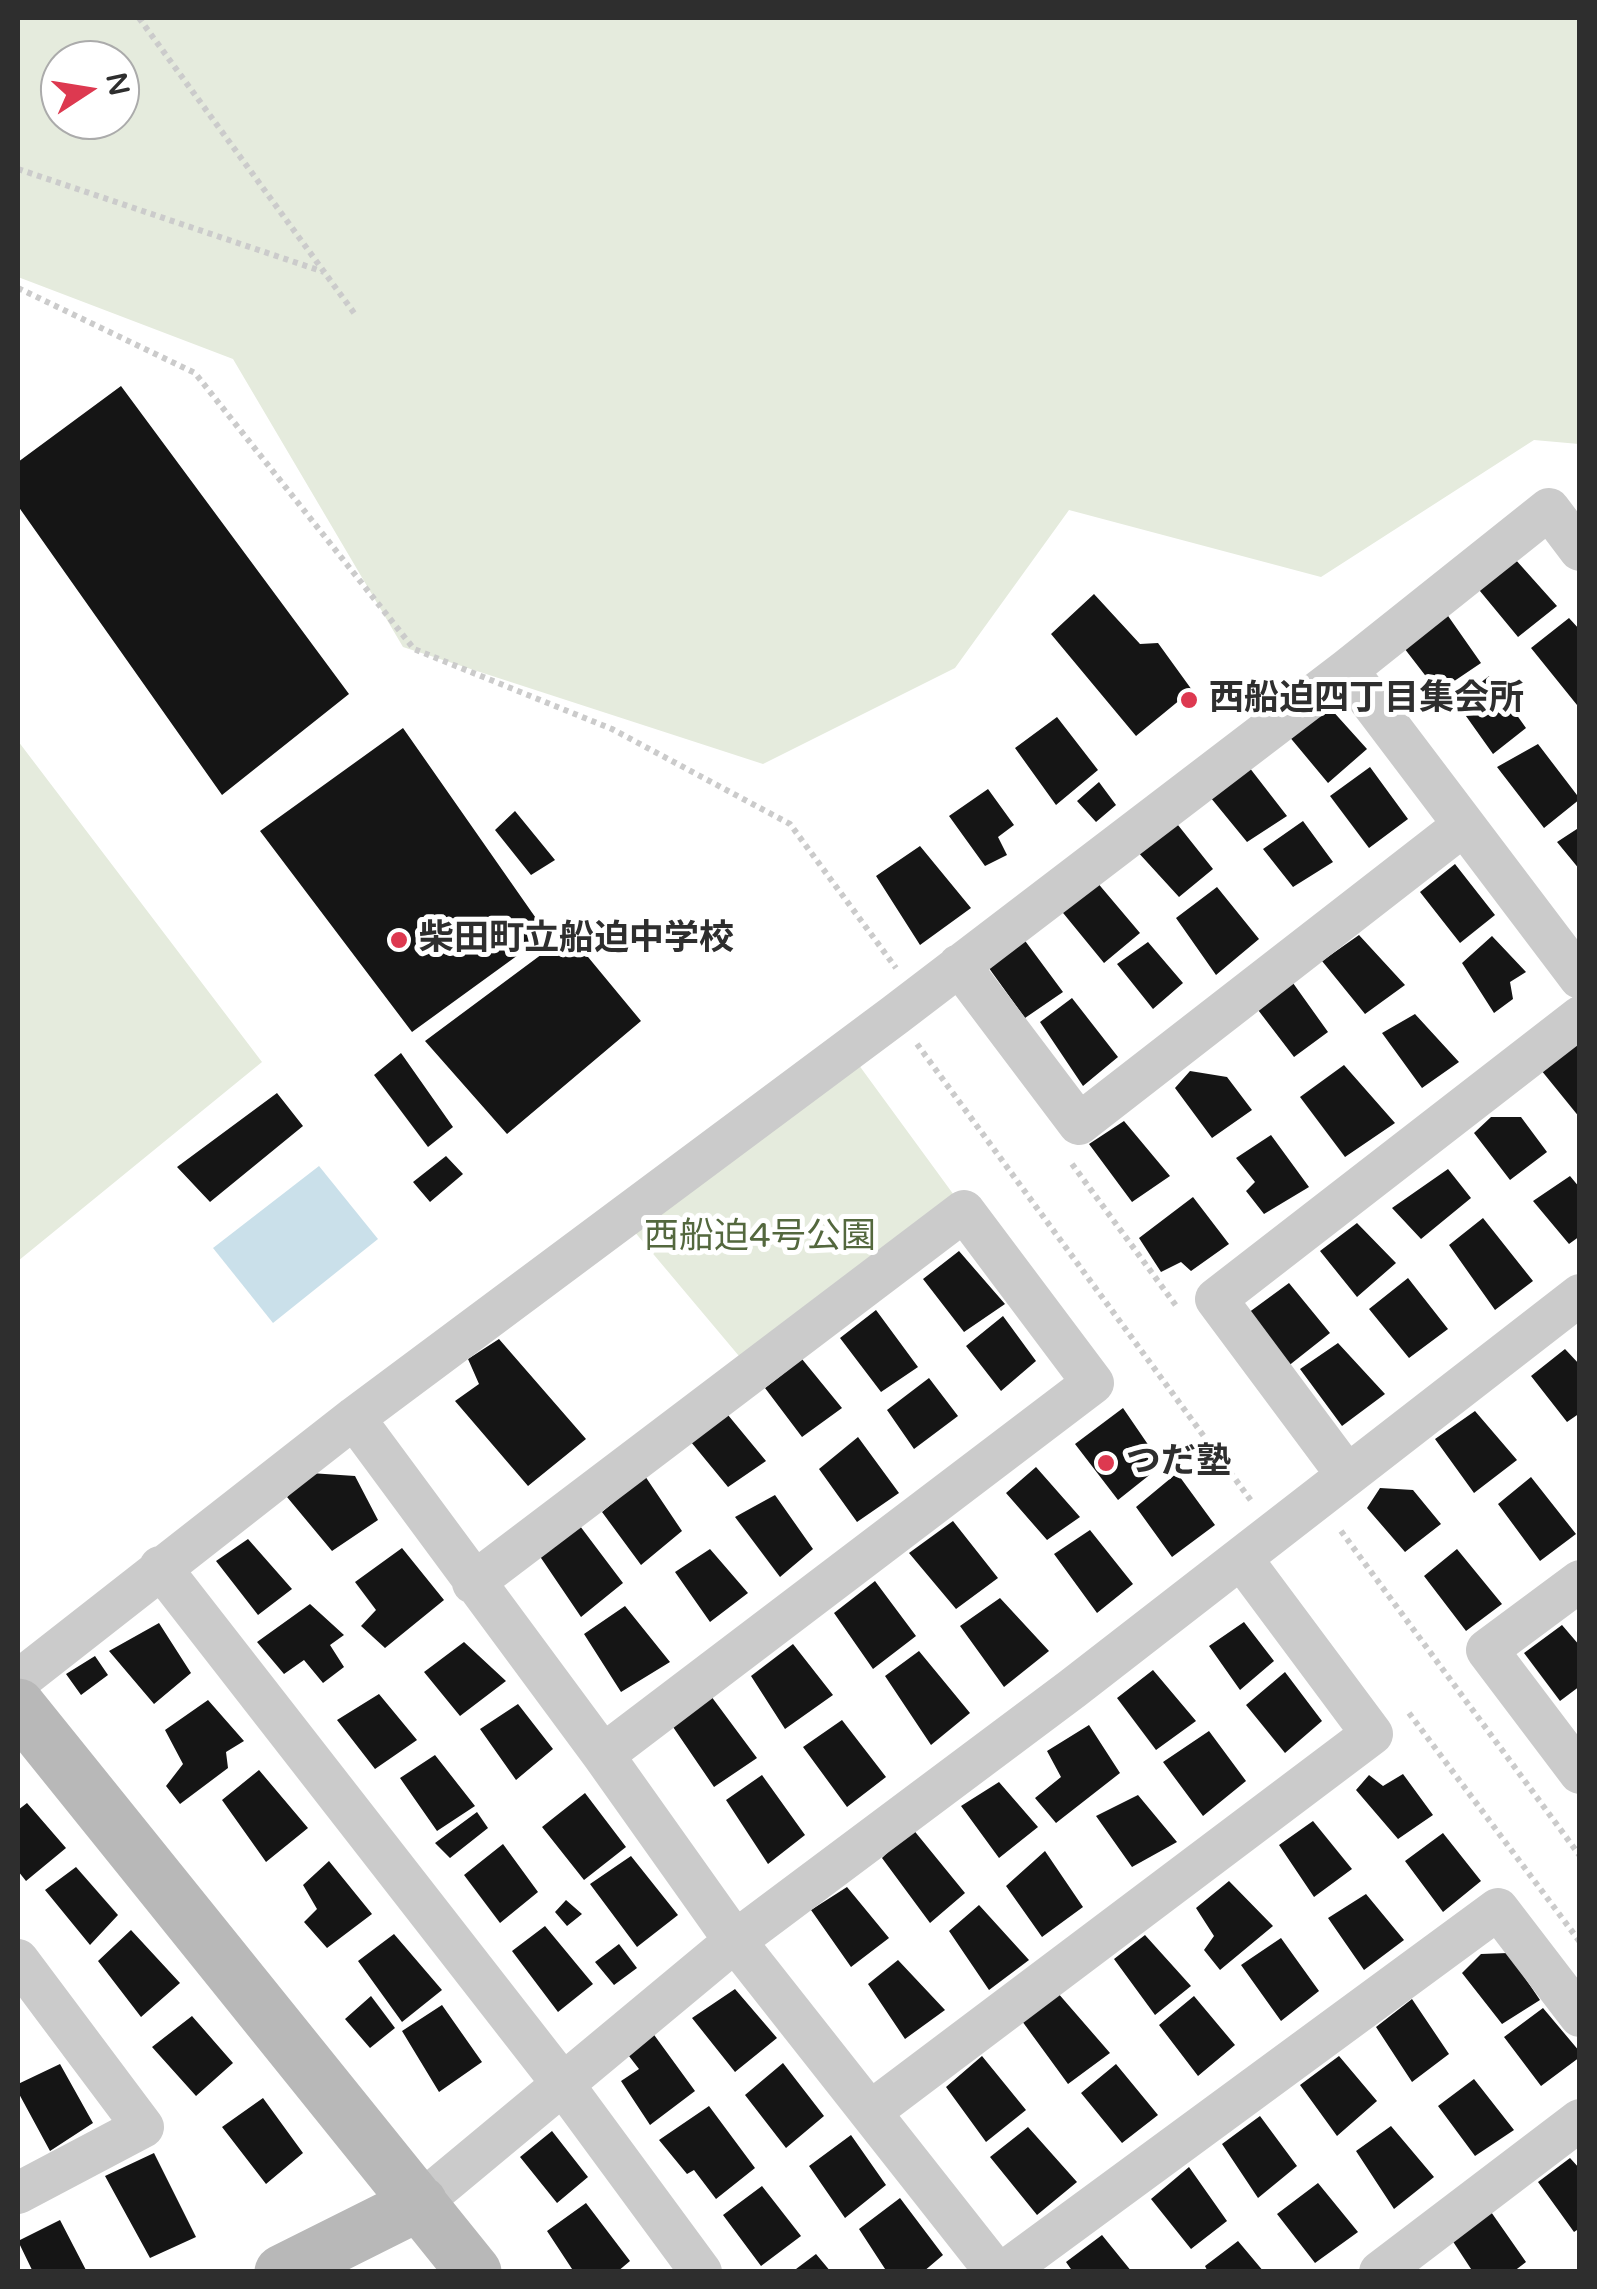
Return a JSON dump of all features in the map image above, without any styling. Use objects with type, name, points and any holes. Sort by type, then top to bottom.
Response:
[{"type":"street","points":[[18,1681],[354,1418],[906,1006],[1347,670],[1549,509],[1580,550]]},
{"type":"street","points":[[1347,670],[1580,978]]},
{"type":"street","points":[[958,965],[1079,1124],[1464,826]]},
{"type":"street","points":[[1348,1475],[1216,1299],[1580,1017]]},
{"type":"street","points":[[473,1583],[964,1211],[976,1226],[1093,1383],[603,1755]]},
{"type":"street","points":[[282,2272],[420,2202],[736,1941],[1580,1295]]},
{"type":"street","points":[[354,1418],[736,1941],[996,2272]]},
{"type":"street","points":[[870,2112],[1372,1734],[1241,1558]]},
{"type":"street","points":[[160,1567],[562,2083],[701,2272]]},
{"type":"street","points":[[1580,1582],[1488,1650],[1580,1773]]},
{"type":"street","points":[[18,1706],[474,2272]]},
{"type":"street","points":[[1004,2272],[1498,1908],[1580,2016]]},
{"type":"street","points":[[18,1960],[143,2127],[18,2193]]},
{"type":"street","points":[[1380,2272],[1580,2120]]},
{"type":"path","points":[[140,18],[357,317]]},
{"type":"path","points":[[18,169],[324,272]]},
{"type":"path","points":[[18,288],[196,373],[414,649],[612,728],[790,824],[906,1006],[1274,1532]]},
{"type":"path","points":[[1403,1705],[1580,1942]]},
{"type":"green space","points":[[18,18],[1579,18],[1579,444],[1534,440],[1321,577],[1069,510],[955,668],[763,764],[403,647],[233,359],[18,277]]},
{"type":"green space","points":[[18,741],[262,1062],[18,1261]]},
{"type":"green space","name":"西船迫4号公園","points":[[853,1057],[959,1202],[744,1362],[628,1224]]},
{"type":"water","points":[[319,1166],[378,1239],[273,1323],[213,1248]]},
{"type":"building","points":[[121,386],[349,694],[222,795],[18,506],[18,462]]},
{"type":"building","points":[[1515,559],[1557,606],[1518,637],[1475,585]]},
{"type":"building","points":[[1094,594],[1140,644],[1158,643],[1192,690],[1136,736],[1051,634]]},
{"type":"building","points":[[1446,613],[1481,663],[1438,692],[1401,644]]},
{"type":"building","points":[[1569,618],[1580,630],[1577,705],[1531,648]]},
{"type":"building","points":[[1489,676],[1526,728],[1493,754],[1456,702]]},
{"type":"building","points":[[1330,708],[1367,749],[1328,783],[1288,735]]},
{"type":"building","points":[[1057,717],[1098,770],[1056,805],[1015,748]]},
{"type":"building","points":[[403,728],[547,934],[412,1032],[260,831]]},
{"type":"building","points":[[1538,744],[1580,799],[1544,828],[1497,767]]},
{"type":"building","points":[[1249,767],[1287,816],[1247,842],[1206,792]]},
{"type":"building","points":[[1370,767],[1408,819],[1369,848],[1330,796]]},
{"type":"building","points":[[1099,782],[1116,805],[1096,822],[1077,801]]},
{"type":"building","points":[[988,789],[1014,825],[998,837],[1007,855],[985,866],[949,816]]},
{"type":"building","points":[[515,811],[555,860],[531,875],[495,830]]},
{"type":"building","points":[[1174,820],[1213,869],[1179,897],[1136,850]]},
{"type":"building","points":[[1303,821],[1333,862],[1293,887],[1263,849]]},
{"type":"building","points":[[1580,827],[1580,870],[1557,842]]},
{"type":"building","points":[[920,846],[971,908],[920,945],[876,876]]},
{"type":"building","points":[[1455,864],[1495,915],[1460,943],[1420,892]]},
{"type":"building","points":[[1096,881],[1140,933],[1104,963],[1059,908]]},
{"type":"building","points":[[1217,887],[1259,939],[1216,975],[1176,918]]},
{"type":"building","points":[[569,934],[641,1021],[507,1134],[425,1041]]},
{"type":"building","points":[[1359,935],[1405,985],[1365,1014],[1322,961]]},
{"type":"building","points":[[1492,936],[1526,972],[1510,982],[1513,999],[1494,1013],[1462,963]]},
{"type":"building","points":[[1023,938],[1063,992],[1025,1018],[986,964]]},
{"type":"building","points":[[1148,942],[1183,983],[1153,1009],[1117,964]]},
{"type":"building","points":[[1293,983],[1328,1032],[1294,1057],[1255,1006]]},
{"type":"building","points":[[1072,998],[1118,1057],[1083,1086],[1040,1022]]},
{"type":"building","points":[[1415,1014],[1459,1062],[1422,1088],[1382,1033]]},
{"type":"building","points":[[1580,1042],[1580,1118],[1541,1070]]},
{"type":"building","points":[[401,1053],[453,1127],[428,1147],[374,1075]]},
{"type":"building","points":[[1344,1065],[1395,1123],[1345,1157],[1300,1097]]},
{"type":"building","points":[[1190,1071],[1227,1077],[1252,1110],[1212,1138],[1175,1088]]},
{"type":"building","points":[[277,1093],[303,1126],[210,1202],[177,1167]]},
{"type":"building","points":[[1491,1117],[1521,1117],[1547,1152],[1510,1180],[1474,1133]]},
{"type":"building","points":[[1124,1121],[1170,1176],[1132,1202],[1089,1144]]},
{"type":"building","points":[[1271,1135],[1309,1187],[1264,1214],[1246,1191],[1255,1182],[1236,1158]]},
{"type":"building","points":[[446,1156],[463,1174],[430,1202],[413,1182]]},
{"type":"building","points":[[1448,1169],[1471,1198],[1421,1239],[1392,1208]]},
{"type":"building","points":[[1570,1176],[1580,1188],[1580,1236],[1569,1244],[1533,1201]]},
{"type":"building","points":[[1193,1197],[1229,1244],[1191,1271],[1181,1262],[1161,1272],[1139,1238]]},
{"type":"building","points":[[1483,1218],[1533,1281],[1495,1310],[1449,1245]]},
{"type":"building","points":[[1357,1223],[1396,1263],[1357,1297],[1320,1251]]},
{"type":"building","points":[[959,1251],[1005,1304],[964,1332],[923,1279]]},
{"type":"building","points":[[1408,1278],[1448,1329],[1409,1358],[1369,1309]]},
{"type":"building","points":[[1289,1283],[1330,1333],[1287,1367],[1248,1313]]},
{"type":"building","points":[[876,1310],[918,1367],[881,1392],[840,1338]]},
{"type":"building","points":[[1003,1316],[1036,1361],[1001,1391],[966,1346]]},
{"type":"building","points":[[499,1339],[586,1439],[528,1486],[455,1401],[479,1384],[468,1359]]},
{"type":"building","points":[[1338,1343],[1385,1394],[1342,1426],[1300,1369]]},
{"type":"building","points":[[1565,1349],[1580,1365],[1580,1413],[1567,1422],[1531,1376]]},
{"type":"building","points":[[802,1359],[842,1408],[802,1437],[765,1388]]},
{"type":"building","points":[[929,1378],[958,1416],[914,1449],[887,1410]]},
{"type":"building","points":[[1123,1408],[1162,1465],[1118,1500],[1075,1444]]},
{"type":"building","points":[[1475,1411],[1517,1460],[1474,1493],[1435,1439]]},
{"type":"building","points":[[728,1415],[766,1461],[728,1487],[691,1442]]},
{"type":"building","points":[[858,1437],[899,1493],[857,1522],[819,1469]]},
{"type":"building","points":[[1036,1467],[1080,1517],[1047,1540],[1006,1493]]},
{"type":"building","points":[[310,1473],[355,1476],[378,1520],[332,1551],[287,1497]]},
{"type":"building","points":[[1177,1473],[1215,1525],[1172,1557],[1136,1507]]},
{"type":"building","points":[[645,1476],[682,1531],[641,1565],[602,1512]]},
{"type":"building","points":[[1531,1477],[1576,1534],[1540,1561],[1498,1504]]},
{"type":"building","points":[[1380,1488],[1413,1490],[1441,1524],[1405,1552],[1367,1508]]},
{"type":"building","points":[[775,1495],[813,1549],[780,1577],[735,1517]]},
{"type":"building","points":[[953,1521],[998,1578],[956,1609],[909,1553]]},
{"type":"building","points":[[580,1526],[623,1583],[581,1617],[539,1555]]},
{"type":"building","points":[[1090,1530],[1133,1584],[1097,1613],[1054,1554]]},
{"type":"building","points":[[248,1539],[292,1589],[258,1615],[216,1561]]},
{"type":"building","points":[[402,1548],[444,1600],[385,1648],[361,1626],[376,1610],[355,1582]]},
{"type":"building","points":[[710,1549],[748,1593],[710,1622],[675,1572]]},
{"type":"building","points":[[1457,1549],[1502,1604],[1466,1631],[1424,1576]]},
{"type":"building","points":[[875,1581],[916,1636],[873,1669],[834,1613]]},
{"type":"building","points":[[1000,1598],[1049,1651],[1004,1687],[960,1626]]},
{"type":"building","points":[[310,1604],[344,1635],[330,1645],[344,1667],[323,1683],[304,1660],[284,1674],[257,1642]]},
{"type":"building","points":[[625,1606],[670,1662],[621,1692],[584,1634]]},
{"type":"building","points":[[1244,1622],[1274,1661],[1240,1690],[1209,1646]]},
{"type":"building","points":[[159,1623],[191,1673],[154,1704],[109,1651]]},
{"type":"building","points":[[1562,1625],[1580,1646],[1580,1686],[1560,1701],[1524,1653]]},
{"type":"building","points":[[464,1642],[506,1681],[460,1716],[424,1672]]},
{"type":"building","points":[[793,1644],[833,1695],[785,1729],[751,1676]]},
{"type":"building","points":[[919,1651],[970,1713],[931,1745],[885,1676]]},
{"type":"building","points":[[95,1656],[108,1675],[81,1695],[66,1674]]},
{"type":"building","points":[[1153,1670],[1196,1721],[1156,1750],[1117,1698]]},
{"type":"building","points":[[1285,1672],[1322,1721],[1285,1753],[1246,1705]]},
{"type":"building","points":[[379,1694],[417,1740],[375,1769],[337,1720]]},
{"type":"building","points":[[711,1696],[757,1758],[714,1787],[671,1724]]},
{"type":"building","points":[[208,1700],[244,1741],[226,1752],[228,1768],[180,1804],[166,1786],[183,1764],[165,1730]]},
{"type":"building","points":[[518,1704],[553,1749],[516,1780],[480,1729]]},
{"type":"building","points":[[842,1720],[886,1777],[847,1807],[803,1747]]},
{"type":"building","points":[[1089,1725],[1120,1773],[1056,1823],[1035,1798],[1061,1777],[1047,1751]]},
{"type":"building","points":[[1209,1731],[1246,1781],[1203,1816],[1163,1762]]},
{"type":"building","points":[[435,1755],[475,1806],[437,1831],[400,1778]]},
{"type":"building","points":[[259,1770],[308,1828],[266,1862],[222,1800]]},
{"type":"building","points":[[1403,1774],[1433,1815],[1398,1839],[1356,1790],[1369,1775],[1383,1786]]},
{"type":"building","points":[[762,1775],[805,1835],[768,1864],[726,1800]]},
{"type":"building","points":[[999,1782],[1038,1827],[999,1858],[961,1806]]},
{"type":"building","points":[[585,1793],[626,1847],[584,1880],[542,1827]]},
{"type":"building","points":[[1138,1795],[1177,1842],[1132,1867],[1096,1816]]},
{"type":"building","points":[[27,1803],[66,1848],[26,1881],[18,1871],[18,1810]]},
{"type":"building","points":[[477,1812],[488,1828],[450,1858],[435,1843]]},
{"type":"building","points":[[1313,1821],[1352,1869],[1314,1897],[1279,1845]]},
{"type":"building","points":[[912,1828],[965,1893],[930,1923],[882,1858]]},
{"type":"building","points":[[1443,1833],[1481,1881],[1443,1912],[1405,1861]]},
{"type":"building","points":[[503,1844],[538,1892],[500,1923],[464,1875]]},
{"type":"building","points":[[1045,1851],[1083,1907],[1042,1937],[1006,1886]]},
{"type":"building","points":[[631,1856],[678,1915],[637,1947],[590,1884]]},
{"type":"building","points":[[329,1861],[372,1914],[327,1948],[304,1922],[317,1909],[303,1885]]},
{"type":"building","points":[[76,1867],[118,1915],[90,1945],[45,1890]]},
{"type":"building","points":[[1229,1881],[1273,1926],[1220,1970],[1204,1950],[1214,1936],[1196,1908]]},
{"type":"building","points":[[847,1887],[889,1938],[851,1967],[811,1910]]},
{"type":"building","points":[[1366,1894],[1404,1940],[1364,1970],[1328,1918]]},
{"type":"building","points":[[566,1900],[582,1914],[567,1926],[555,1912]]},
{"type":"building","points":[[979,1905],[1029,1960],[989,1990],[949,1931]]},
{"type":"building","points":[[545,1926],[593,1984],[558,2012],[512,1951]]},
{"type":"building","points":[[131,1930],[180,1983],[141,2017],[98,1961]]},
{"type":"building","points":[[394,1934],[442,1990],[402,2022],[358,1961]]},
{"type":"building","points":[[1145,1935],[1191,1986],[1155,2015],[1114,1959]]},
{"type":"building","points":[[1281,1938],[1319,1991],[1281,2021],[1241,1965]]},
{"type":"building","points":[[619,1944],[637,1968],[614,1985],[595,1962]]},
{"type":"building","points":[[1508,1953],[1540,2000],[1502,2024],[1462,1973],[1481,1954]]},
{"type":"building","points":[[898,1960],[945,2010],[905,2039],[868,1984]]},
{"type":"building","points":[[735,1989],[777,2038],[735,2072],[692,2018]]},
{"type":"building","points":[[1057,1992],[1110,2053],[1068,2084],[1022,2021]]},
{"type":"building","points":[[371,1996],[395,2028],[370,2048],[345,2019]]},
{"type":"building","points":[[1194,1996],[1235,2045],[1198,2076],[1159,2025]]},
{"type":"building","points":[[1412,1999],[1449,2054],[1412,2082],[1376,2027]]},
{"type":"building","points":[[442,2005],[482,2062],[439,2092],[402,2031]]},
{"type":"building","points":[[1543,2008],[1580,2052],[1580,2057],[1541,2086],[1504,2037]]},
{"type":"building","points":[[192,2016],[233,2063],[196,2096],[152,2047]]},
{"type":"building","points":[[652,2032],[695,2091],[650,2125],[621,2081],[639,2069],[622,2047]]},
{"type":"building","points":[[982,2056],[1026,2110],[986,2142],[946,2087]]},
{"type":"building","points":[[1339,2056],[1377,2101],[1337,2136],[1300,2085]]},
{"type":"building","points":[[783,2063],[824,2116],[786,2148],[745,2095]]},
{"type":"building","points":[[60,2064],[93,2123],[50,2151],[18,2092],[18,2084]]},
{"type":"building","points":[[1116,2064],[1158,2115],[1122,2143],[1081,2093]]},
{"type":"building","points":[[1474,2079],[1514,2130],[1475,2156],[1438,2106]]},
{"type":"building","points":[[263,2098],[303,2153],[266,2184],[222,2127]]},
{"type":"building","points":[[709,2106],[755,2168],[716,2199],[694,2170],[687,2174],[659,2140]]},
{"type":"building","points":[[1260,2116],[1297,2166],[1258,2198],[1222,2144]]},
{"type":"building","points":[[1391,2126],[1434,2177],[1394,2209],[1356,2151]]},
{"type":"building","points":[[1028,2127],[1077,2182],[1037,2215],[990,2157]]},
{"type":"building","points":[[552,2131],[588,2177],[557,2203],[520,2157]]},
{"type":"building","points":[[851,2135],[886,2185],[845,2218],[809,2166]]},
{"type":"building","points":[[154,2153],[196,2237],[150,2258],[105,2176]]},
{"type":"building","points":[[1570,2158],[1580,2169],[1580,2228],[1574,2232],[1538,2182]]},
{"type":"building","points":[[1189,2167],[1227,2221],[1191,2249],[1151,2199]]},
{"type":"building","points":[[1318,2183],[1358,2232],[1315,2263],[1277,2214]]},
{"type":"building","points":[[762,2186],[801,2236],[761,2266],[723,2215]]},
{"type":"building","points":[[900,2198],[943,2255],[923,2272],[887,2272],[859,2229]]},
{"type":"building","points":[[586,2203],[630,2261],[617,2272],[574,2272],[547,2231]]},
{"type":"building","points":[[1489,2209],[1526,2262],[1513,2272],[1473,2272],[1452,2240]]},
{"type":"building","points":[[60,2220],[87,2272],[33,2272],[18,2241]]},
{"type":"building","points":[[1102,2235],[1132,2272],[1073,2272],[1066,2262]]},
{"type":"building","points":[[1238,2241],[1264,2272],[1208,2272],[1205,2266]]},
{"type":"building","points":[[816,2254],[831,2272],[792,2272]]},
{"type":"place","name":"西船迫四丁目集会所","points":[[1189,700]]},
{"type":"place","name":"柴田町立船迫中学校","points":[[399,940]]},
{"type":"place","name":"つだ塾","points":[[1106,1463]]}]
